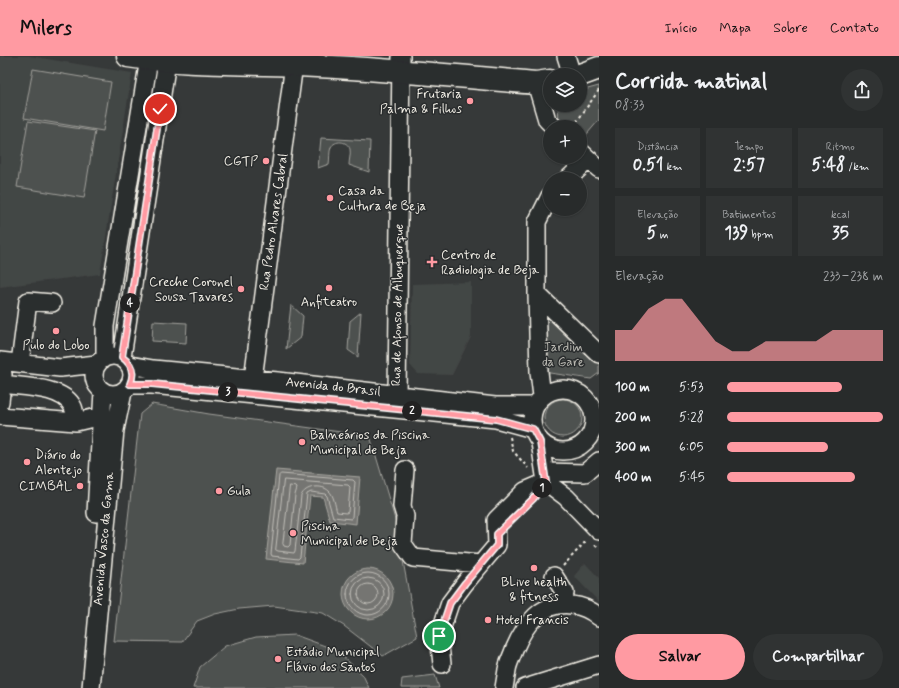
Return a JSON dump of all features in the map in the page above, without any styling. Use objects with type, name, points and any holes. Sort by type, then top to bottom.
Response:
[{"type":"main road","points":[[148,59],[401,64],[543,82]]},
{"type":"main road","points":[[587,72],[599,68]]},
{"type":"street","points":[[568,57],[570,68]]},
{"type":"street","points":[[100,388],[94,374],[101,361],[105,326],[148,59]]},
{"type":"street","points":[[60,368],[113,394],[126,388],[133,375],[126,361],[144,211],[148,59]]},
{"type":"street","name":"Rua Pedro Alvares Cabral","points":[[253,379],[295,61]]},
{"type":"street","name":"Rua de Afonso de Albuquerque","points":[[397,394],[401,64]]},
{"type":"street","points":[[576,172],[589,160]]},
{"type":"street","points":[[125,208],[129,218],[135,219],[144,211]]},
{"type":"street","points":[[539,401],[537,222],[543,210]]},
{"type":"street","points":[[537,294],[599,354]]},
{"type":"street","points":[[0,402],[2,384],[8,362],[28,301],[52,303]]},
{"type":"street","points":[[8,362],[60,368],[101,361],[110,355],[126,361]]},
{"type":"street","name":"Avenida do Brasil","points":[[126,361],[153,369],[397,394],[495,406],[539,401]]},
{"type":"street","points":[[2,384],[43,389],[63,396],[73,407],[76,422]]},
{"type":"street","name":"Avenida do Brasil","points":[[126,388],[152,384],[496,419],[537,435]]},
{"type":"street","name":"Avenida Vasco da Gama","points":[[83,688],[82,682],[94,542],[101,416],[100,388]]},
{"type":"street","name":"Avenida Vasco da Gama","points":[[91,688],[115,430],[126,388]]},
{"type":"street","points":[[442,664],[439,636],[450,603],[480,564],[497,545],[497,534],[533,499],[543,480],[537,435],[532,413],[539,401],[550,391],[559,389],[569,389],[578,392],[585,398],[596,399],[593,430],[589,438],[575,449],[566,451],[548,447],[537,435]]},
{"type":"street","points":[[0,416],[76,422],[101,416]]},
{"type":"street","points":[[566,497],[570,472],[583,444]]},
{"type":"street","points":[[543,480],[570,472],[585,473],[599,460]]},
{"type":"street","points":[[405,470],[402,506],[405,516],[402,544],[413,558],[480,564]]},
{"type":"street","points":[[543,480],[566,497],[593,532]]},
{"type":"street","points":[[554,576],[565,593],[562,604]]},
{"type":"street","points":[[504,688],[507,668],[518,641],[528,624],[541,611],[562,604],[592,610],[599,617]]},
{"type":"street","points":[[525,688],[599,665]]},
{"type":"path","points":[[578,120],[599,90]]},
{"type":"path","points":[[509,433],[513,451],[532,473],[543,480]]},
{"type":"path","points":[[554,576],[593,532],[599,549]]},
{"type":"shaded area","points":[[0,56],[29,56],[132,73],[100,274],[0,287]]},
{"type":"shaded area","points":[[471,282],[471,337],[452,375],[418,374],[410,365],[412,284]]},
{"type":"shaded area","points":[[585,563],[599,578],[599,602],[574,576]]},
{"type":"green space","points":[[33,69],[111,82],[103,131],[24,118]]},
{"type":"green space","points":[[599,86],[599,120],[587,134],[587,120],[559,120],[558,112],[587,112],[587,89]]},
{"type":"green space","points":[[28,121],[95,131],[84,198],[17,187]]},
{"type":"green space","points":[[321,138],[370,141],[369,172],[349,165],[350,149],[346,144],[341,142],[335,143],[331,147],[329,164],[318,168]]},
{"type":"green space","points":[[291,305],[303,316],[301,337],[286,349]]},
{"type":"green space","name":"Jardim da Gare","points":[[542,306],[599,359],[599,373],[591,379],[543,372]]},
{"type":"green space","points":[[361,312],[358,357],[348,350],[350,321]]},
{"type":"green space","points":[[153,321],[187,323],[186,343],[152,341]]},
{"type":"green space","points":[[559,399],[567,399],[577,404],[581,411],[581,425],[577,432],[567,437],[559,437],[549,432],[547,429],[544,422],[544,414],[549,404],[552,402]]},
{"type":"green space","name":"Piscina Municipal de Beja","points":[[152,404],[209,414],[370,436],[396,523],[417,637],[383,656],[344,626],[323,613],[274,606],[239,609],[215,614],[197,621],[182,642],[114,641],[140,414]]},
{"type":"green space","name":"Estádio Municipal Flávio dos Santos","points":[[295,635],[336,650],[363,675],[369,688],[193,688],[200,667],[225,646],[256,637]]},
{"type":"green space","points":[[435,675],[439,688],[401,688],[402,679]]},
{"type":"water","points":[[276,470],[360,477],[356,524],[330,521],[323,497],[310,496],[303,563],[266,559]]},
{"type":"water","points":[[363,569],[373,569],[386,576],[393,589],[393,599],[386,612],[373,619],[363,619],[354,615],[347,608],[343,599],[343,589],[347,580],[354,573]]},
{"type":"place","name":"Frutaria Palma & Filhos","points":[[470,101]]},
{"type":"place","name":"CGTP","points":[[266,161]]},
{"type":"place","name":"Casa da Cultura de Beja","points":[[330,198]]},
{"type":"place","name":"Centro de Radiologia de Beja","points":[[432,262]]},
{"type":"place","name":"Anfiteatro","points":[[329,288]]},
{"type":"place","name":"Creche Coronel Sousa Tavares","points":[[241,289]]},
{"type":"place","name":"Pulo do Lobo","points":[[56,331]]},
{"type":"place","name":"Balneários da Piscina Municipal de Beja","points":[[302,442]]},
{"type":"place","name":"Diário do Alentejo","points":[[27,462]]},
{"type":"place","name":"CIMBAL","points":[[80,486]]},
{"type":"place","name":"Gula","points":[[219,491]]},
{"type":"place","name":"Piscina Municipal de Beja","points":[[293,533]]},
{"type":"place","name":"BLive health & fitness","points":[[534,568]]},
{"type":"place","name":"Hotel Francis","points":[[488,620]]},
{"type":"place","name":"Estádio Municipal Flávio dos Santos","points":[[278,659]]},
{"type":"route","points":[[160,109],[122,357],[127,360],[132,370],[133,375],[130,384],[152,384],[504,420],[533,429],[540,442],[546,482],[533,499],[497,534],[497,545],[450,603],[439,636]]}]
